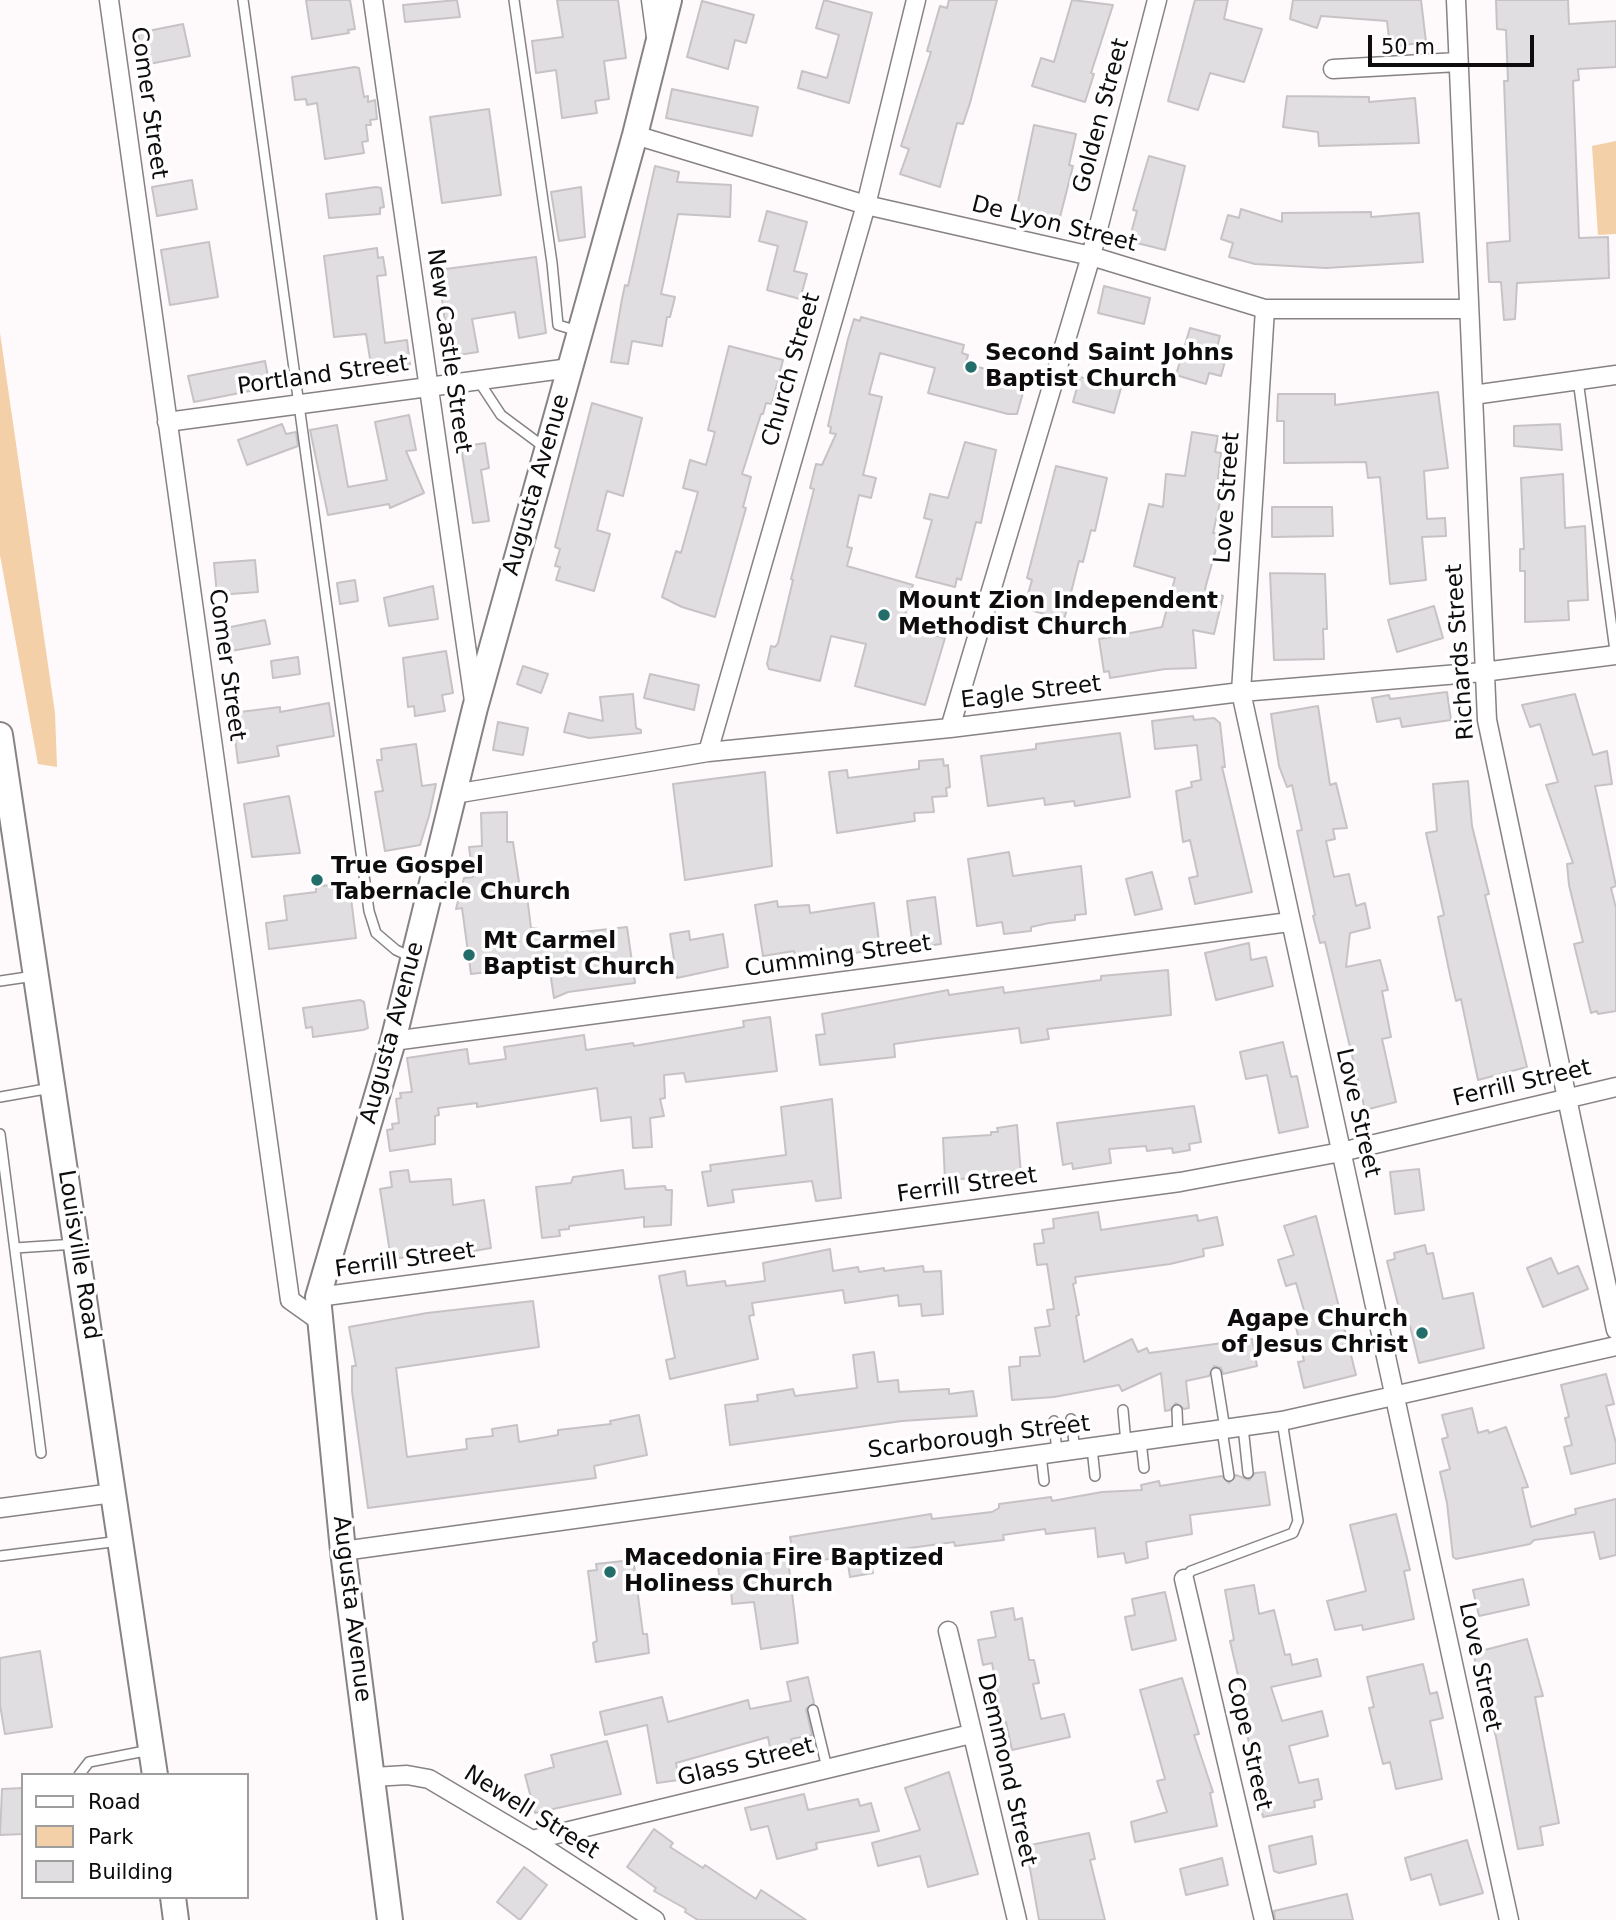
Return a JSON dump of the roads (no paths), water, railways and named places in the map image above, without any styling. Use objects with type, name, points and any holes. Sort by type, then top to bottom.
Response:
[{"type":"main road","name":"Augusta Avenue","points":[[390,1920],[343,1551],[319,1310],[393,1041],[475,708],[635,135],[669,0]]},
{"type":"main road","name":"Louisville Road","points":[[0,735],[153,1763]]},
{"type":"main road","points":[[173,1899],[176,1920]]},
{"type":"street","name":"Comer Street","points":[[108,0],[290,1300],[319,1310]]},
{"type":"street","name":"New Castle Street","points":[[373,0],[475,708]]},
{"type":"street","points":[[651,0],[657,44]]},
{"type":"street","name":"Church Street","points":[[708,752],[866,205],[916,0]]},
{"type":"street","name":"Golden Street","points":[[950,728],[1091,256],[1157,0]]},
{"type":"street","name":"Richards Street","points":[[1456,0],[1487,719],[1616,1330]]},
{"type":"street","points":[[1333,69],[1458,62]]},
{"type":"street","name":"De Lyon Street","points":[[635,135],[866,205],[1091,256],[1265,309],[1468,309]]},
{"type":"street","name":"Love Street","points":[[1265,309],[1241,692],[1289,922],[1509,1920]]},
{"type":"street","name":"Portland Street","points":[[167,422],[570,368]]},
{"type":"street","points":[[1473,395],[1616,375]]},
{"type":"street","name":"Eagle Street","points":[[454,794],[708,752],[950,728],[1241,692],[1483,672],[1616,656]]},
{"type":"street","name":"Cumming Street","points":[[393,1041],[1289,922]]},
{"type":"street","name":"Ferrill Street","points":[[319,1310],[1180,1182],[1341,1152],[1616,1087]]},
{"type":"street","name":"Scarborough Street","points":[[343,1551],[1282,1421],[1395,1398],[1616,1346]]},
{"type":"street","points":[[0,1508],[113,1493]]},
{"type":"street","name":"Cope Street","points":[[1184,1579],[1264,1920]]},
{"type":"street","name":"Demmond Street","points":[[948,1631],[1017,1920]]},
{"type":"street","name":"Glass Street","points":[[532,1840],[971,1734]]},
{"type":"street","name":"Newell Street","points":[[373,1777],[407,1774],[429,1779],[532,1840],[655,1920]]},
{"type":"lane","points":[[243,0],[369,911],[376,933],[396,950],[413,958]]},
{"type":"lane","points":[[514,0],[552,263],[558,325],[580,331]]},
{"type":"lane","points":[[478,380],[501,415],[534,443],[547,449]]},
{"type":"lane","points":[[1578,380],[1616,656]]},
{"type":"lane","points":[[0,981],[36,975]]},
{"type":"lane","points":[[0,1097],[52,1087]]},
{"type":"lane","points":[[0,1134],[41,1453]]},
{"type":"lane","points":[[15,1248],[76,1244]]},
{"type":"lane","points":[[1216,1373],[1229,1476]]},
{"type":"lane","points":[[1123,1410],[1144,1468]]},
{"type":"lane","points":[[1177,1410],[1178,1436]]},
{"type":"lane","points":[[1044,1480],[1066,1452],[1071,1419]]},
{"type":"lane","points":[[1054,1421],[1066,1452],[1095,1476]]},
{"type":"lane","points":[[1184,1579],[1191,1571],[1293,1533],[1298,1521],[1282,1421]]},
{"type":"lane","points":[[1243,1427],[1248,1474]]},
{"type":"lane","points":[[0,1556],[120,1541]]},
{"type":"lane","points":[[813,1710],[827,1768]]},
{"type":"lane","points":[[81,1773],[89,1762],[153,1763]]},
{"type":"place","name":"Second Saint Johns Baptist Church","points":[[971,367]]},
{"type":"place","name":"Mount Zion Independent Methodist Church","points":[[884,615]]},
{"type":"place","name":"True Gospel Tabernacle Church","points":[[317,880]]},
{"type":"place","name":"Mt Carmel Baptist Church","points":[[469,955]]},
{"type":"place","name":"Agape Church of Jesus Christ","points":[[1422,1333]]},
{"type":"place","name":"Macedonia Fire Baptized Holiness Church","points":[[610,1572]]}]
